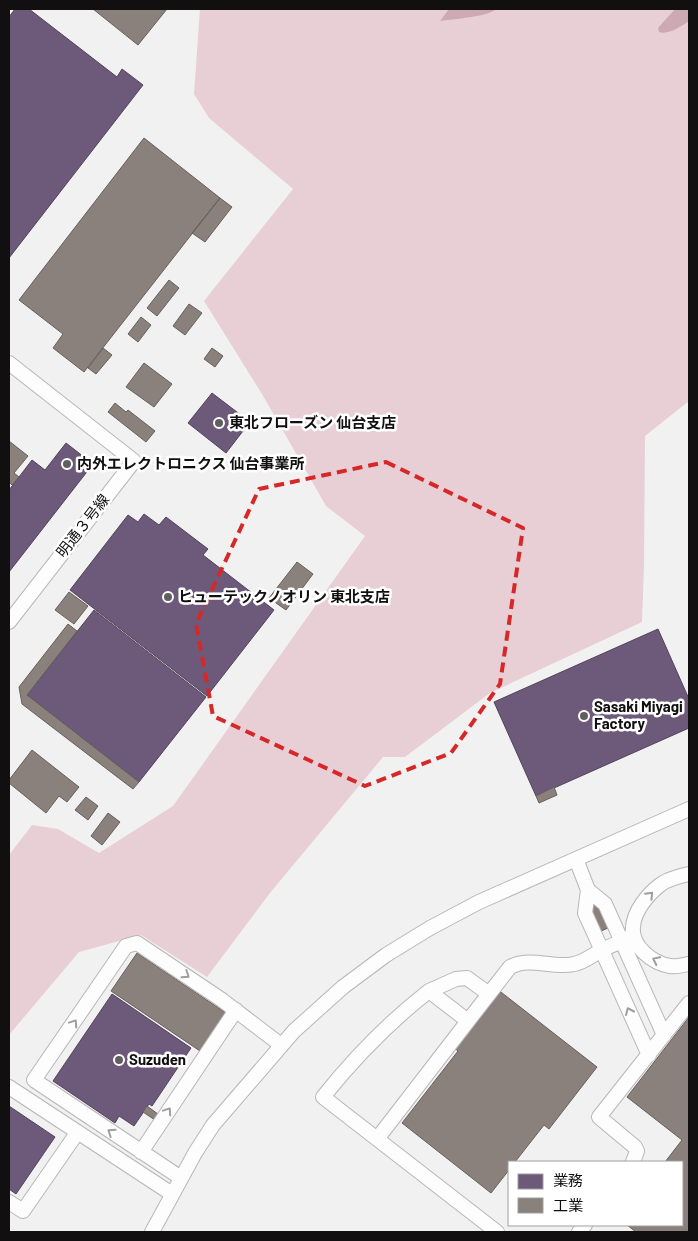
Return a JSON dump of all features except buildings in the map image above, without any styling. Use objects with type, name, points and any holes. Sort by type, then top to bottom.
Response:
[{"type":"street","name":"明通３号線","points":[[9,363],[134,461],[9,622]]},
{"type":"street","points":[[152,1232],[181,1178],[213,1125],[294,1031],[344,988],[386,955],[430,928],[479,902],[689,809]]},
{"type":"street","points":[[576,859],[588,890],[604,904],[627,938],[664,1036]]},
{"type":"street","points":[[377,1139],[510,967],[517,963],[525,962],[573,964],[583,962],[627,938],[636,914],[644,901],[661,884],[689,874]]},
{"type":"street","points":[[588,890],[585,914],[649,1055]]},
{"type":"street","points":[[627,938],[647,956],[656,961],[670,966],[689,964]]},
{"type":"street","points":[[181,1178],[34,1080],[126,946],[137,943],[236,1010],[281,1045]]},
{"type":"street","points":[[489,994],[467,978],[456,979],[429,991],[387,1025],[323,1097],[497,1232]]},
{"type":"street","points":[[429,991],[468,1021]]},
{"type":"street","points":[[632,1161],[637,1151],[635,1147],[599,1117],[689,1003]]},
{"type":"street","points":[[142,1152],[236,1010]]},
{"type":"street","points":[[9,1088],[172,1194]]},
{"type":"street","points":[[9,1202],[23,1211],[77,1133]]},
{"type":"highlighted area","points":[[386,462],[523,528],[500,684],[451,753],[365,786],[213,716],[196,624],[259,489]]},
{"type":"shaded area","points":[[200,9],[689,9],[689,401],[645,436],[642,622],[490,693],[405,757],[383,757],[270,893],[207,977],[141,935],[79,952],[9,1035],[9,855],[32,825],[58,829],[99,853],[173,806],[365,536],[326,506],[262,394],[204,301],[293,189],[209,118],[194,94]]},
{"type":"shaded area","points":[[449,9],[496,9],[478,16],[440,21]]},
{"type":"shaded area","points":[[675,9],[689,9],[688,22],[670,31],[659,32],[658,28]]},
{"type":"place","name":"東北フローズン 仙台支店","points":[[219,423]]},
{"type":"place","name":"内外エレクトロニクス 仙台事業所","points":[[67,464]]},
{"type":"place","name":"ヒューテックノオリン 東北支店","points":[[168,597]]},
{"type":"place","name":"Sasaki Miyagi Factory","points":[[584,716]]},
{"type":"place","name":"Suzuden","points":[[119,1060]]}]
